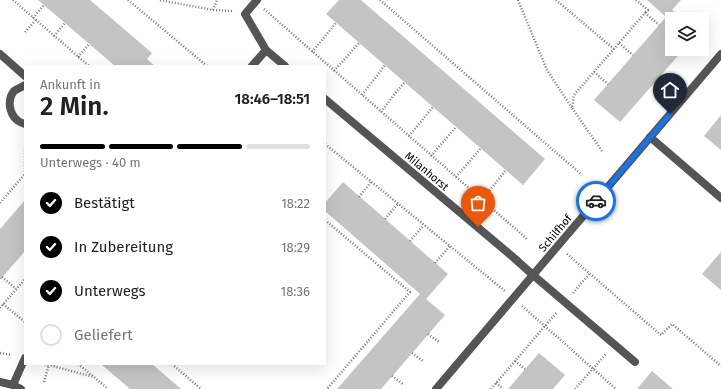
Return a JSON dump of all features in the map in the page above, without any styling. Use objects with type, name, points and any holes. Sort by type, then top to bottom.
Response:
[{"type":"street","points":[[260,3],[246,14],[266,50],[284,65]]},
{"type":"street","points":[[253,65],[266,50]]},
{"type":"street","points":[[0,54],[24,75]]},
{"type":"street","name":"Schilfhof","points":[[436,389],[721,54]]},
{"type":"street","points":[[24,86],[15,91],[10,97],[9,106],[12,115],[18,121],[24,124]]},
{"type":"street","name":"Milanhorst","points":[[326,100],[635,362]]},
{"type":"street","points":[[650,137],[721,198]]},
{"type":"street","points":[[0,382],[17,387],[24,362]]},
{"type":"path","points":[[13,0],[88,65]]},
{"type":"path","points":[[128,0],[206,65]]},
{"type":"path","points":[[162,0],[213,10],[233,11],[246,14]]},
{"type":"path","points":[[213,10],[217,0]]},
{"type":"path","points":[[380,0],[582,175]]},
{"type":"path","points":[[518,0],[547,70],[602,151]]},
{"type":"path","points":[[556,0],[614,49]]},
{"type":"path","points":[[572,108],[574,95],[648,10],[636,0]]},
{"type":"path","points":[[260,3],[266,11],[312,52],[527,239]]},
{"type":"path","points":[[26,32],[44,5]]},
{"type":"path","points":[[646,13],[659,26]]},
{"type":"path","points":[[54,36],[66,23]]},
{"type":"path","points":[[312,52],[336,23]]},
{"type":"path","points":[[334,71],[360,43]]},
{"type":"path","points":[[619,43],[633,55]]},
{"type":"path","points":[[78,56],[89,44]]},
{"type":"path","points":[[362,95],[385,65]]},
{"type":"path","points":[[594,72],[608,84]]},
{"type":"path","points":[[381,112],[405,82]]},
{"type":"path","points":[[409,136],[432,107]]},
{"type":"path","points":[[432,156],[456,127]]},
{"type":"path","points":[[326,145],[492,280]]},
{"type":"path","points":[[456,177],[481,148]]},
{"type":"path","points":[[482,200],[506,170]]},
{"type":"path","points":[[0,203],[24,176]]},
{"type":"path","points":[[359,197],[371,182]]},
{"type":"path","points":[[385,219],[398,204]]},
{"type":"path","points":[[326,221],[410,292],[327,389]]},
{"type":"path","points":[[410,241],[424,225]]},
{"type":"path","points":[[435,263],[450,246]]},
{"type":"path","points":[[558,246],[661,335],[672,324],[721,366]]},
{"type":"path","points":[[491,389],[590,273]]},
{"type":"path","points":[[2,277],[16,289]]},
{"type":"path","points":[[0,308],[24,280]]},
{"type":"path","points":[[3,304],[24,321]]},
{"type":"path","points":[[545,326],[616,389]]},
{"type":"path","points":[[428,334],[439,342]]},
{"type":"path","points":[[575,389],[614,344]]},
{"type":"path","points":[[0,353],[13,355]]},
{"type":"path","points":[[412,353],[423,361]]},
{"type":"path","points":[[515,361],[525,369]]},
{"type":"path","points":[[44,382],[49,365],[94,377]]},
{"type":"path","points":[[79,365],[108,389]]},
{"type":"path","points":[[173,365],[201,389]]},
{"type":"path","points":[[392,376],[403,384]]},
{"type":"path","points":[[496,383],[503,389]]},
{"type":"building","points":[[38,0],[90,0],[152,53],[147,59],[154,65],[114,65]]},
{"type":"building","points":[[339,0],[361,0],[545,159],[523,185],[326,14]]},
{"type":"building","points":[[647,0],[681,0],[672,10],[674,12],[665,12],[665,16]]},
{"type":"building","points":[[665,18],[665,56],[678,56],[620,122],[594,100]]},
{"type":"building","points":[[721,115],[721,150],[704,136]]},
{"type":"building","points":[[343,182],[448,274],[426,299],[445,315],[381,389],[337,389],[420,294],[326,212],[326,202]]},
{"type":"building","points":[[24,201],[24,252],[0,280],[0,229]]},
{"type":"building","points":[[721,252],[721,290],[702,274]]},
{"type":"building","points":[[539,353],[565,375],[553,389],[508,389]]},
{"type":"building","points":[[102,365],[153,365],[181,389],[130,389]]},
{"type":"building","points":[[652,371],[673,389],[637,389]]},
{"type":"way so far","points":[[478,227],[533,275],[596,201]]},
{"type":"route","points":[[596,201],[670,114]]}]
